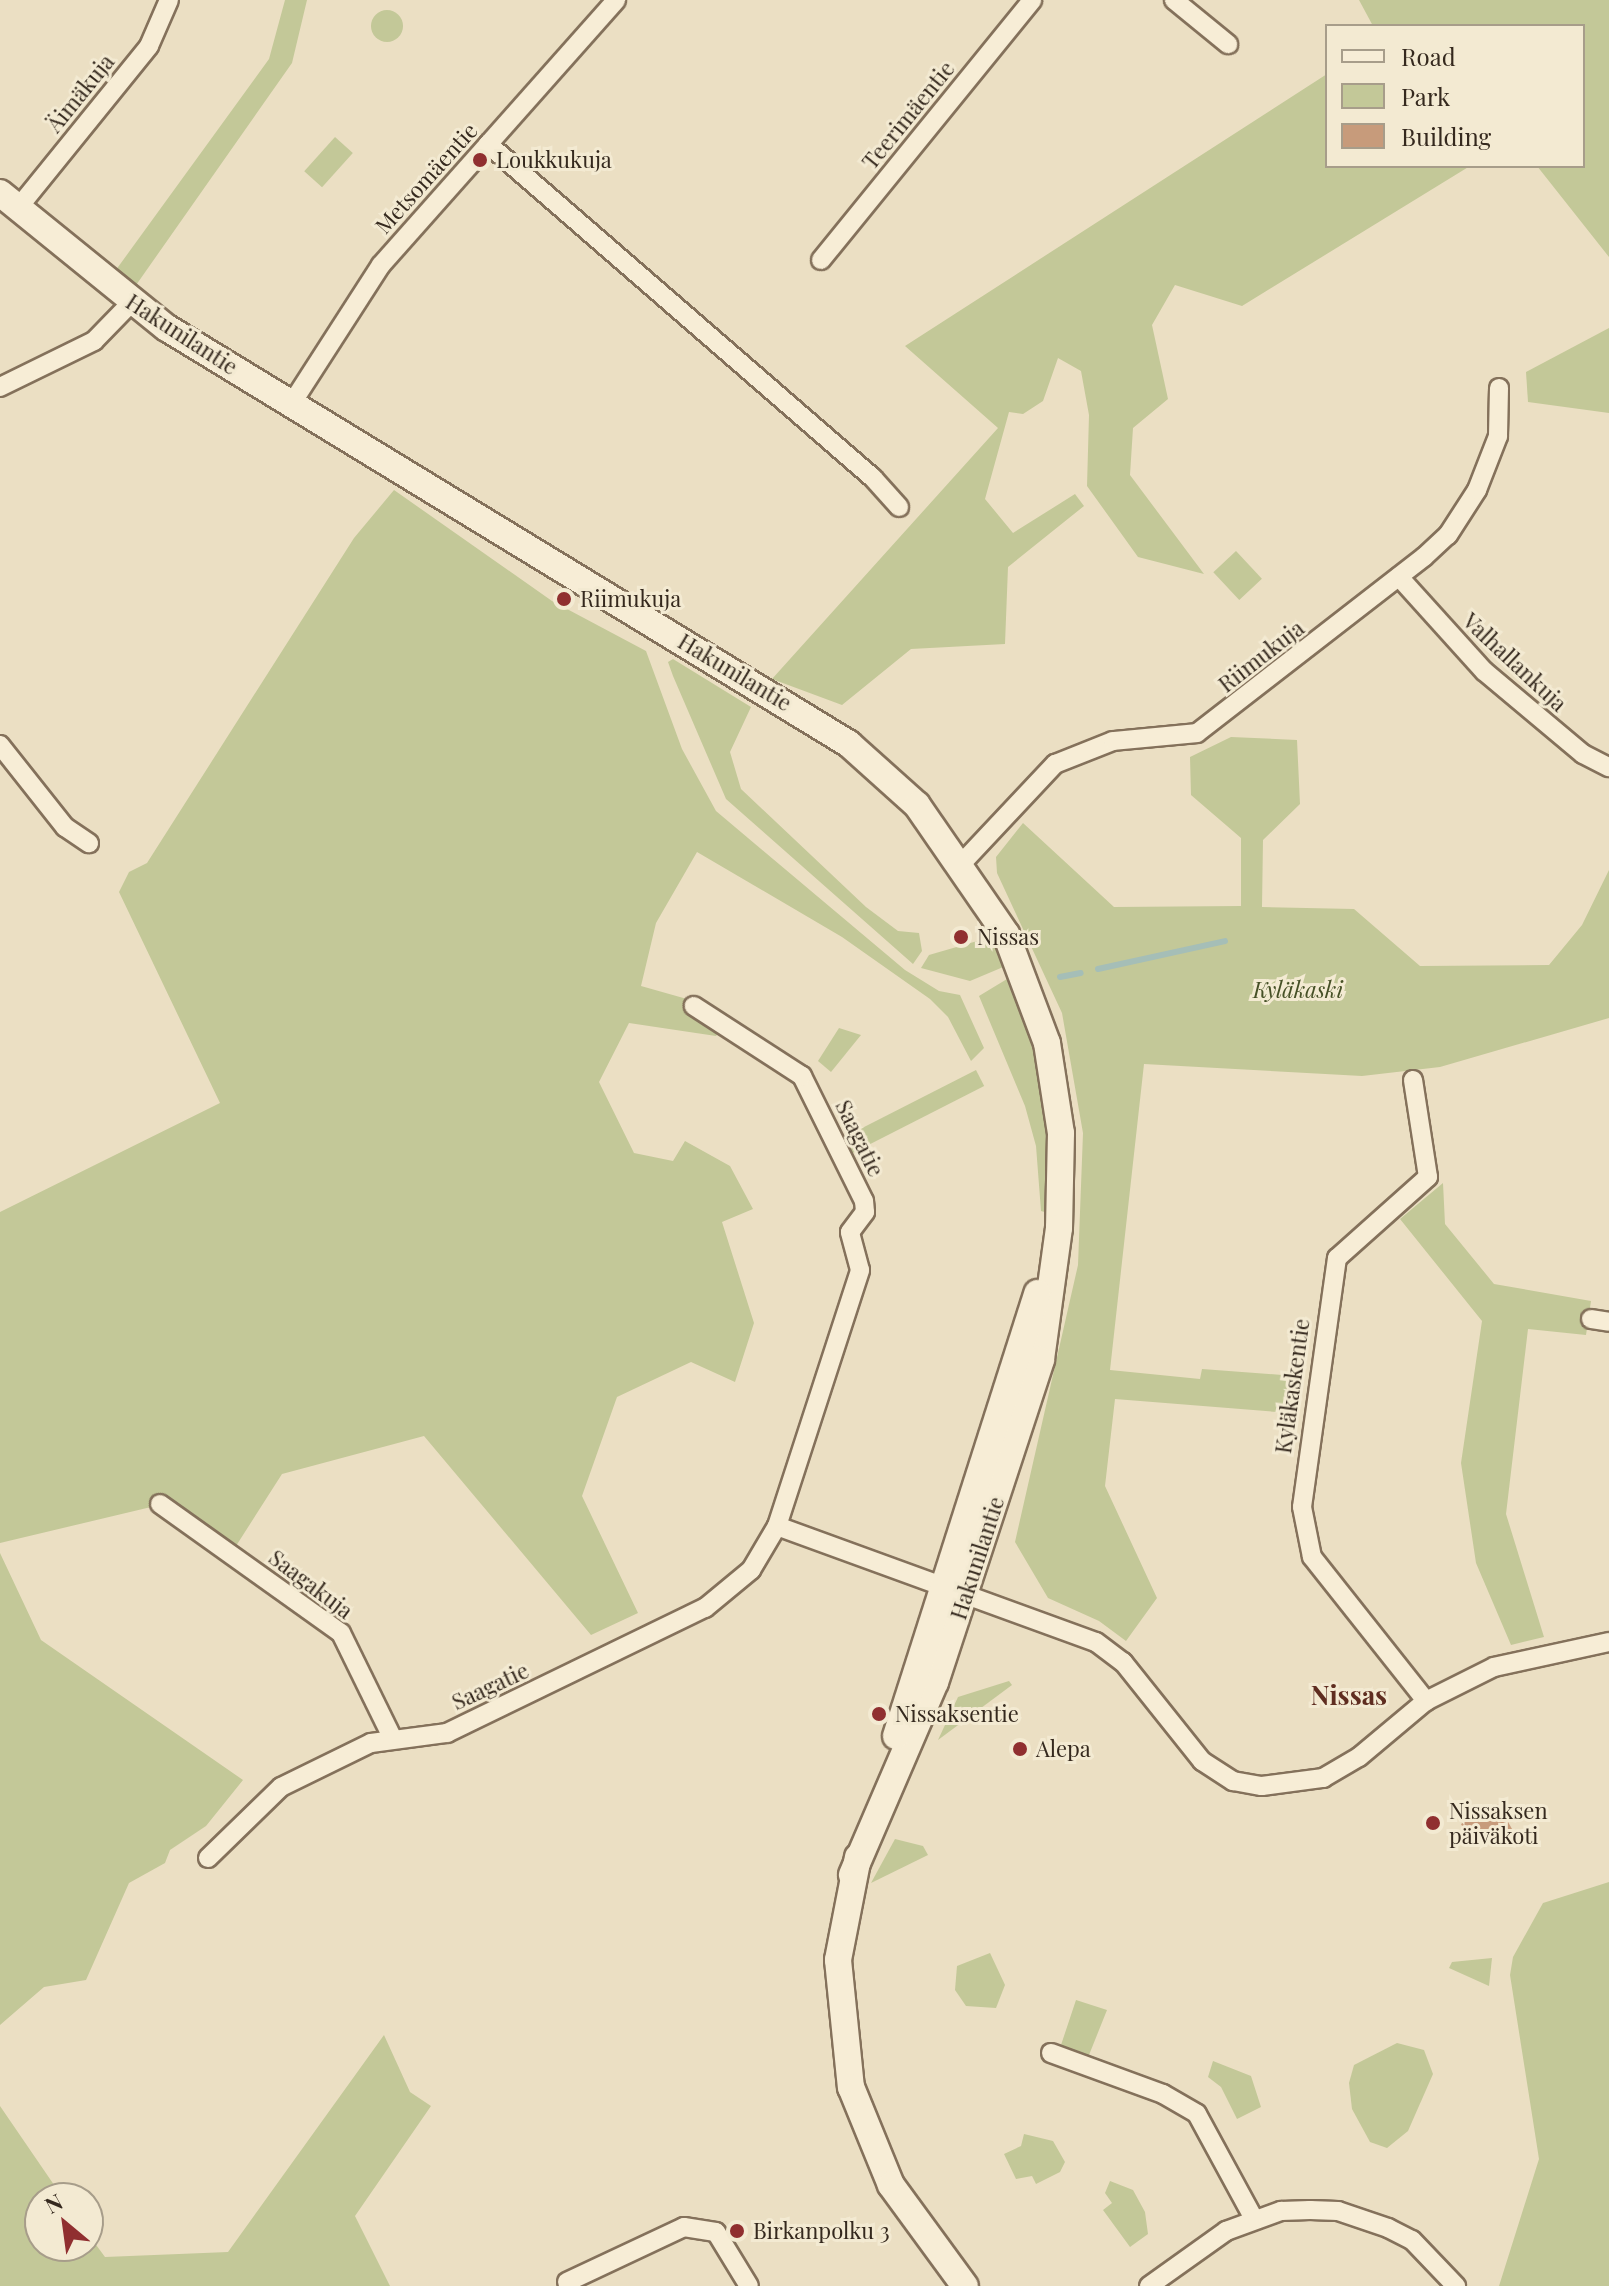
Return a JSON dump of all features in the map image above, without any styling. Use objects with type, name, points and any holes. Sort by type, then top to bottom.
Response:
[{"type":"street","name":"Äimäkuja","points":[[9,201],[149,46],[169,0]]},
{"type":"street","name":"Metsomäentie","points":[[292,403],[381,265],[616,0]]},
{"type":"street","name":"Teerimäentie","points":[[821,260],[1032,0]]},
{"type":"street","points":[[1174,0],[1228,44]]},
{"type":"street","points":[[488,144],[873,478],[899,507]]},
{"type":"street","name":"Hakunilantie","points":[[9,201],[131,303],[827,728],[890,778],[962,863],[1006,934],[1041,1019],[1061,1133],[1059,1228],[1041,1360],[955,1587],[935,1682],[852,1875],[838,1960],[851,2087],[891,2185],[965,2286]]},
{"type":"street","points":[[0,387],[106,333],[131,303]]},
{"type":"street","name":"Riimukuja","points":[[962,863],[1055,764],[1113,741],[1197,733],[1399,577],[1448,535],[1477,490],[1498,436],[1499,388]]},
{"type":"street","name":"Valhallankuja","points":[[1399,577],[1484,671],[1583,754],[1609,767]]},
{"type":"street","points":[[0,745],[65,827],[89,843]]},
{"type":"street","name":"Saagatie","points":[[208,1858],[281,1787],[392,1737],[447,1733],[705,1608],[751,1570],[777,1526],[860,1270],[850,1232],[865,1212],[864,1201],[802,1076],[694,1006]]},
{"type":"street","name":"Kyläkaskentie","points":[[1413,1080],[1428,1177],[1337,1258],[1302,1507],[1312,1557],[1426,1701]]},
{"type":"street","name":"Saagakuja","points":[[160,1504],[341,1633],[392,1737]]},
{"type":"street","points":[[777,1526],[955,1587],[1096,1642],[1123,1662],[1202,1761],[1233,1781],[1262,1786],[1323,1778],[1426,1701],[1494,1667],[1609,1642]]},
{"type":"street","points":[[1051,2053],[1163,2094],[1197,2114],[1254,2219]]},
{"type":"street","points":[[1149,2286],[1226,2231],[1254,2219],[1310,2210],[1367,2218],[1412,2240],[1456,2286]]},
{"type":"street","points":[[567,2282],[684,2227],[716,2232],[749,2286]]},
{"type":"green space","points":[[285,0],[307,0],[292,63],[134,288],[113,274],[269,59]]},
{"type":"green space","points":[[1359,0],[1609,0],[1609,257],[1539,168],[1585,168],[1585,24],[1372,24]]},
{"type":"green space","points":[[387,10],[398,15],[403,26],[398,37],[387,42],[376,37],[371,26],[376,15]]},
{"type":"green space","points":[[1325,75],[1325,168],[1467,168],[1242,306],[1175,285],[1152,325],[1168,399],[1133,428],[1130,475],[1204,574],[1138,557],[1087,486],[1089,415],[1081,371],[1058,358],[1043,401],[1023,414],[1009,412],[985,499],[1013,533],[1075,494],[1084,506],[1008,567],[1005,644],[911,649],[842,705],[772,679],[998,428],[905,346]]},
{"type":"green space","points":[[335,137],[353,153],[322,187],[304,171]]},
{"type":"green space","points":[[1609,328],[1609,413],[1528,402],[1526,372]]},
{"type":"green space","points":[[394,490],[552,601],[646,651],[682,749],[716,811],[905,970],[939,991],[960,995],[984,1048],[971,1061],[948,1017],[930,999],[842,937],[697,852],[656,923],[641,986],[694,1001],[727,1021],[716,1036],[629,1023],[599,1082],[634,1153],[673,1161],[685,1141],[730,1166],[753,1209],[722,1222],[754,1323],[735,1382],[691,1362],[617,1397],[582,1496],[638,1613],[591,1635],[424,1436],[282,1474],[236,1546],[172,1502],[0,1543],[0,1212],[220,1103],[119,892],[129,872],[147,863],[354,538]]},
{"type":"green space","points":[[1236,551],[1262,579],[1239,600],[1213,572]]},
{"type":"green space","points":[[673,659],[751,707],[730,752],[741,789],[866,907],[898,931],[919,933],[922,951],[913,964],[726,799],[673,676],[668,662]]},
{"type":"green space","name":"Kyläkaski","points":[[1231,737],[1297,740],[1300,804],[1263,840],[1262,907],[1354,909],[1420,966],[1549,965],[1582,925],[1609,870],[1609,1018],[1440,1067],[1362,1076],[1144,1064],[1110,1370],[1200,1379],[1202,1369],[1295,1376],[1290,1413],[1115,1399],[1105,1486],[1157,1598],[1126,1641],[1099,1621],[1048,1598],[1015,1542],[1078,1265],[1083,1133],[1062,1013],[997,873],[996,857],[1023,823],[1114,907],[1241,906],[1241,838],[1191,795],[1190,757]]},
{"type":"green space","points":[[991,937],[1008,965],[970,981],[921,968],[929,955]]},
{"type":"green space","points":[[1012,976],[1048,1104],[1048,1213],[1041,1211],[1036,1146],[1025,1106],[979,996]]},
{"type":"green space","points":[[839,1028],[861,1035],[831,1072],[818,1061]]},
{"type":"green space","points":[[976,1070],[984,1086],[849,1155],[841,1139]]},
{"type":"green space","points":[[1443,1183],[1445,1224],[1494,1284],[1591,1301],[1586,1335],[1528,1329],[1506,1514],[1544,1637],[1511,1645],[1476,1563],[1461,1463],[1482,1321],[1400,1219]]},
{"type":"green space","points":[[0,1553],[41,1640],[243,1780],[206,1826],[170,1850],[165,1863],[129,1883],[86,1980],[44,1987],[0,2025]]},
{"type":"green space","points":[[1009,1681],[1012,1685],[938,1740],[958,1697]]},
{"type":"green space","points":[[895,1839],[923,1846],[928,1855],[871,1883]]},
{"type":"green space","points":[[1609,1882],[1609,2286],[1499,2286],[1539,2159],[1510,1975],[1513,1957],[1543,1903]]},
{"type":"green space","points":[[990,1953],[1005,1985],[996,2008],[966,2006],[955,1990],[957,1966]]},
{"type":"green space","points":[[1492,1958],[1489,1986],[1449,1968],[1452,1962]]},
{"type":"green space","points":[[1076,2000],[1107,2010],[1087,2060],[1061,2045]]},
{"type":"green space","points":[[384,2035],[410,2092],[431,2106],[355,2216],[390,2286],[0,2286],[0,2106],[52,2182],[24,2182],[24,2262],[104,2262],[104,2256],[228,2252]]},
{"type":"green space","points":[[1397,2043],[1424,2050],[1433,2074],[1408,2131],[1387,2148],[1370,2142],[1352,2109],[1349,2083],[1354,2065]]},
{"type":"green space","points":[[1213,2061],[1251,2076],[1261,2107],[1237,2119],[1221,2087],[1208,2077]]},
{"type":"green space","points":[[1024,2134],[1053,2141],[1065,2162],[1060,2172],[1036,2184],[1032,2176],[1016,2179],[1004,2154],[1021,2146]]},
{"type":"green space","points":[[1110,2181],[1133,2190],[1145,2212],[1148,2234],[1130,2247],[1103,2210],[1112,2203],[1105,2193]]},
{"type":"building","points":[[1498,1804],[1512,1829],[1471,1842],[1461,1824]]},
{"type":"waterway","points":[[1098,969],[1225,941]]},
{"type":"waterway","points":[[1060,977],[1081,973]]},
{"type":"place","name":"Loukkukuja","points":[[480,160]]},
{"type":"place","name":"Riimukuja","points":[[564,599]]},
{"type":"place","name":"Nissas","points":[[961,937]]},
{"type":"place","name":"Nissaksentie","points":[[879,1714]]},
{"type":"place","name":"Alepa","points":[[1020,1749]]},
{"type":"place","name":"Nissaksen päiväkoti","points":[[1433,1823]]},
{"type":"place","name":"Birkanpolku 3","points":[[737,2231]]},
{"type":"district","name":"Nissas","points":[[1349,1695]]}]
